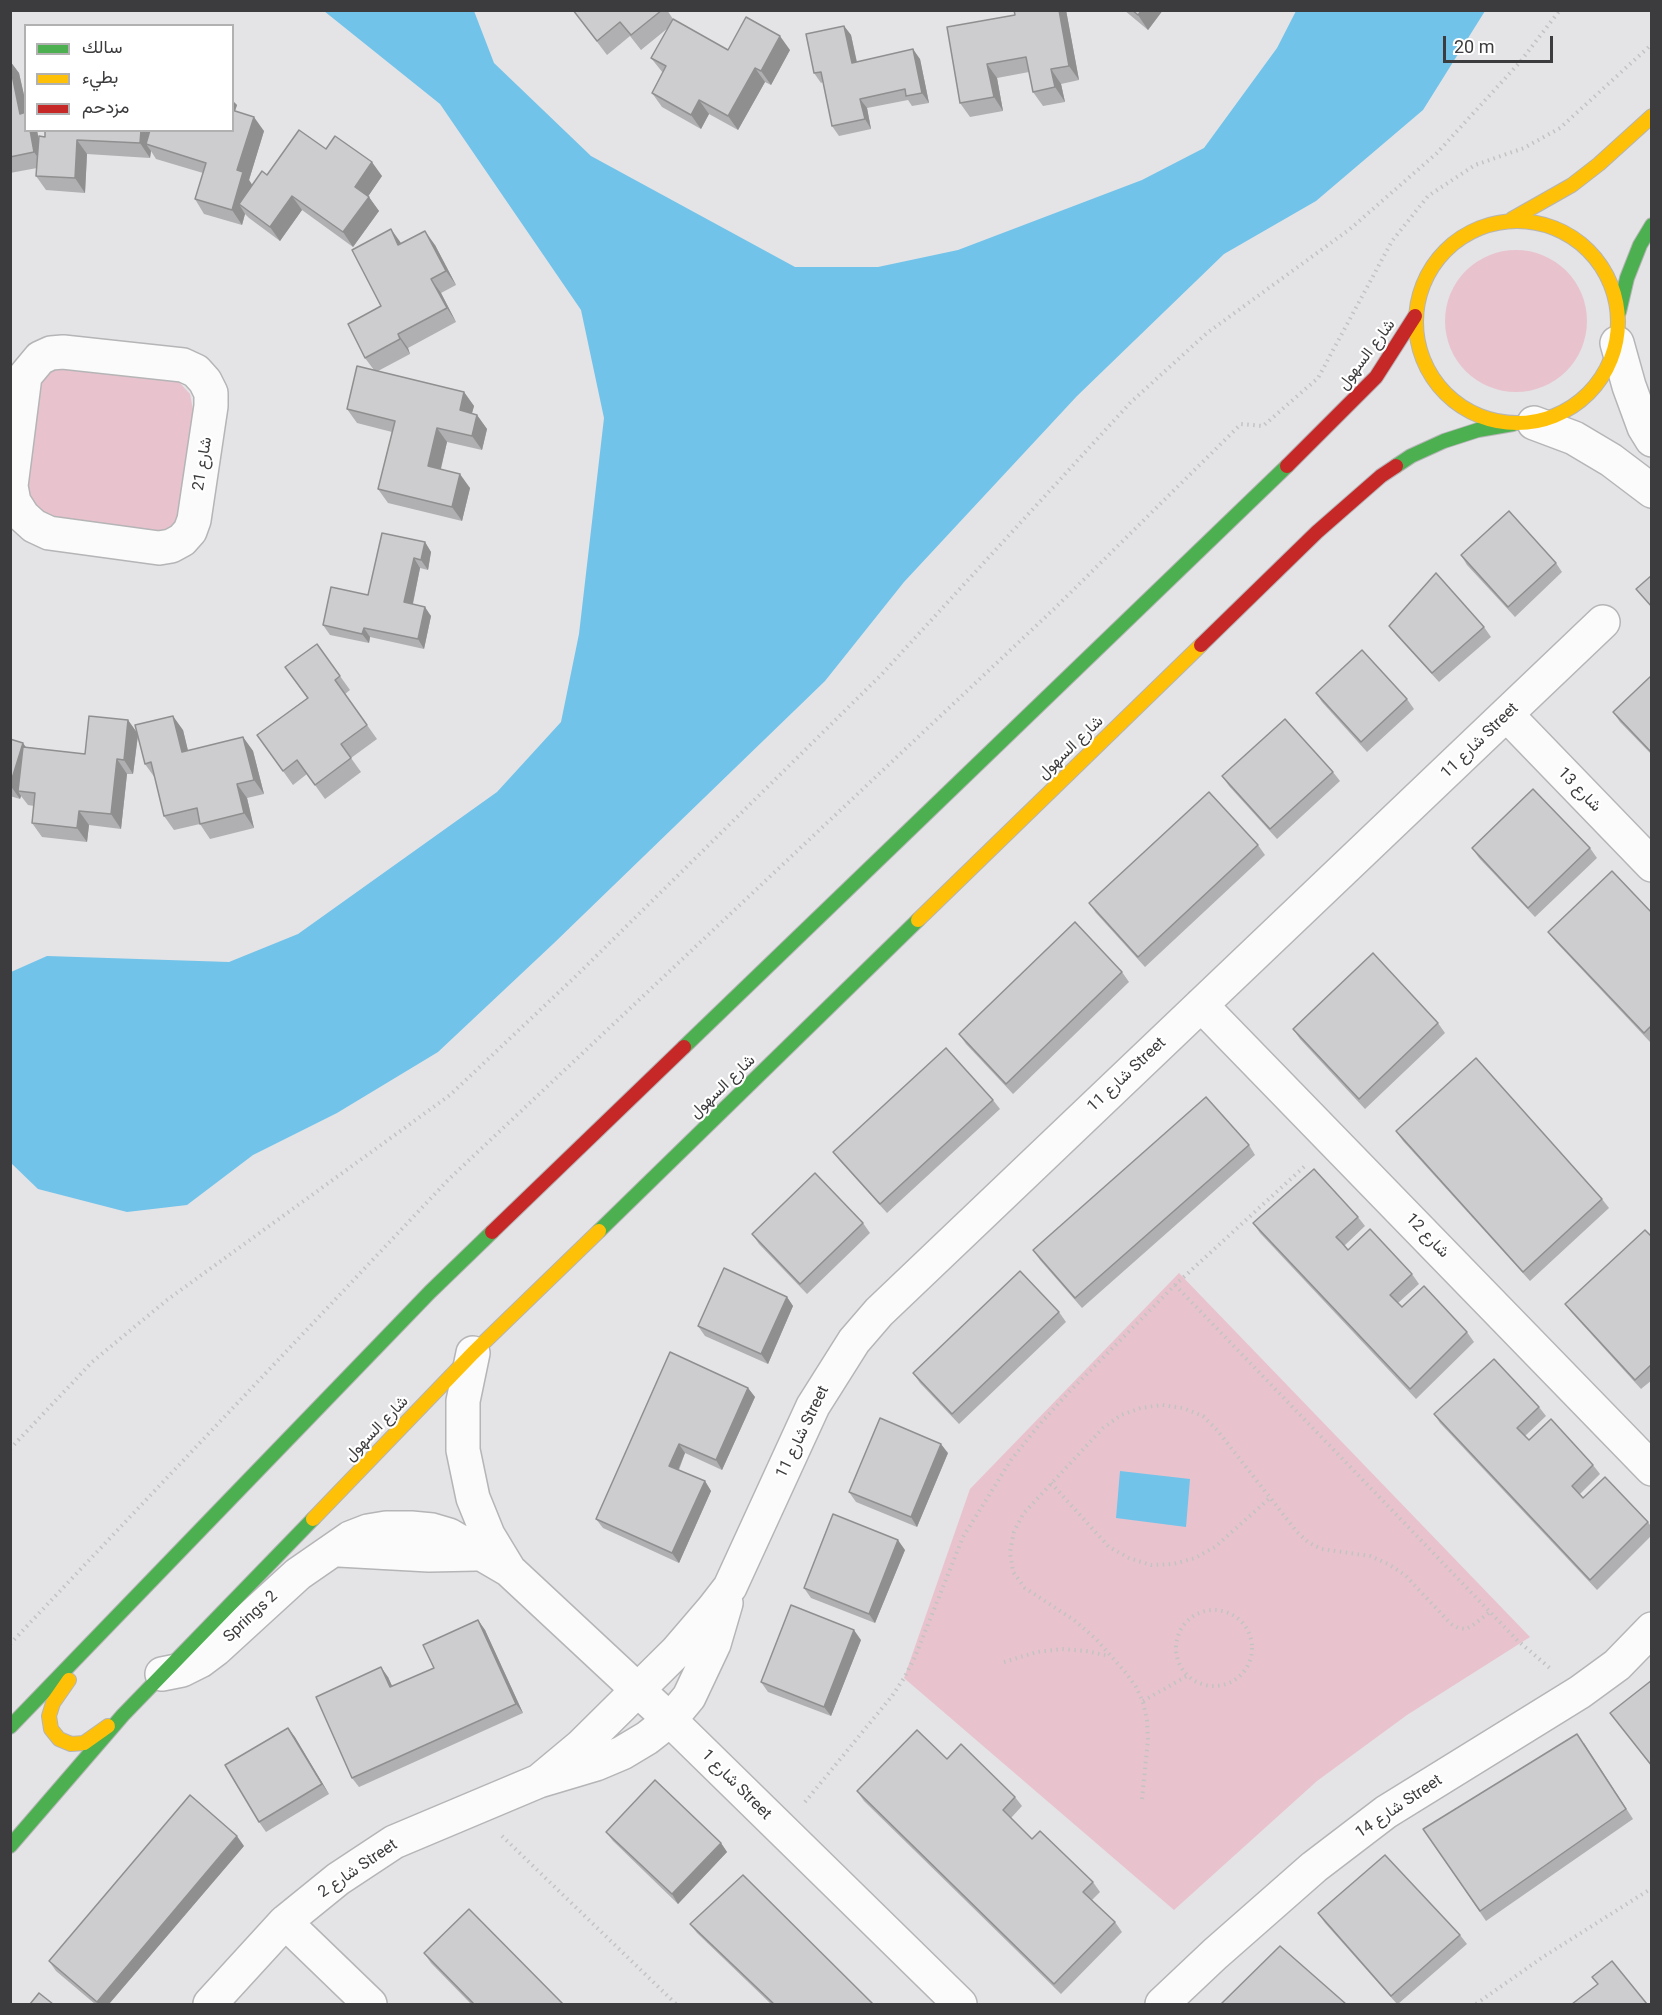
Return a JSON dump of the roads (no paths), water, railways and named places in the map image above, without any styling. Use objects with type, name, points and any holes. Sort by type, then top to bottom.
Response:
[{"type":"main road","points":[[1652,116],[1572,185],[1512,219],[1483,225],[1457,239],[1435,260],[1422,287],[1415,316],[1419,348],[1432,378],[1454,402],[1481,417],[1524,423],[1563,413],[1588,396],[1606,371],[1618,327],[1627,278],[1640,245],[1652,225]]},
{"type":"main road","points":[[1512,219],[1543,222],[1572,235],[1595,255],[1611,282],[1618,327]]},
{"type":"main road","name":"شارع السهول","points":[[10,1727],[430,1292],[1352,403],[1383,367],[1415,316]]},
{"type":"main road","name":"شارع السهول","points":[[10,1846],[123,1715],[473,1353],[1317,532],[1381,476],[1411,456],[1478,430],[1524,423]]},
{"type":"main road","points":[[108,1625],[53,1703],[49,1716],[51,1729],[59,1739],[71,1744],[84,1743],[123,1715]]},
{"type":"street","points":[[1618,327],[1629,386],[1644,427],[1652,440]]},
{"type":"street","name":"شارع 21","points":[[63,352],[183,365],[196,371],[205,381],[211,393],[211,406],[194,520],[190,531],[182,540],[171,546],[159,548],[49,532],[34,526],[23,516],[14,502],[11,486],[18,381],[40,358],[51,353],[63,352]]},
{"type":"street","points":[[1524,423],[1574,438],[1611,460],[1652,491]]},
{"type":"street","name":"شارع 11 Street","points":[[669,1720],[688,1697],[702,1671],[724,1616],[730,1587],[813,1406],[854,1341],[906,1284],[1603,622]]},
{"type":"street","name":"شارع 13","points":[[1507,715],[1652,865]]},
{"type":"street","name":"شارع 12","points":[[1201,1005],[1652,1469]]},
{"type":"street","points":[[473,1353],[463,1401],[463,1450],[473,1498],[488,1535],[509,1570]]},
{"type":"street","name":"Springs 2","points":[[162,1674],[182,1670],[200,1661],[298,1574],[350,1538],[368,1531],[386,1528],[432,1530],[448,1535],[509,1570]]},
{"type":"street","name":"شارع 1 Street","points":[[509,1570],[637,1689],[960,2004]]},
{"type":"street","name":"شارع 11 Street","points":[[637,1689],[696,1630],[730,1587]]},
{"type":"street","name":"شارع 14 Street","points":[[1162,2004],[1270,1904],[1314,1867],[1386,1812],[1580,1692],[1617,1665],[1652,1629]]},
{"type":"street","name":"شارع 2 Street","points":[[538,1781],[581,1746],[637,1689]]},
{"type":"street","name":"شارع 2 Street","points":[[210,2004],[285,1922],[338,1879],[394,1842],[538,1781],[596,1764],[622,1753],[647,1738],[669,1720]]},
{"type":"street","points":[[285,1922],[370,2004]]},
{"type":"water","points":[[324,11],[474,11],[494,63],[591,156],[795,267],[878,267],[958,250],[1142,180],[1204,148],[1277,48],[1296,11],[1485,11],[1423,110],[1316,201],[1224,254],[1077,396],[904,582],[825,681],[438,1052],[337,1113],[253,1155],[187,1205],[127,1212],[38,1189],[11,1163],[11,972],[47,956],[229,962],[298,934],[497,792],[561,722],[579,634],[604,418],[581,310],[440,104]]},
{"type":"water","points":[[1120,1471],[1190,1479],[1186,1527],[1116,1518]]}]
